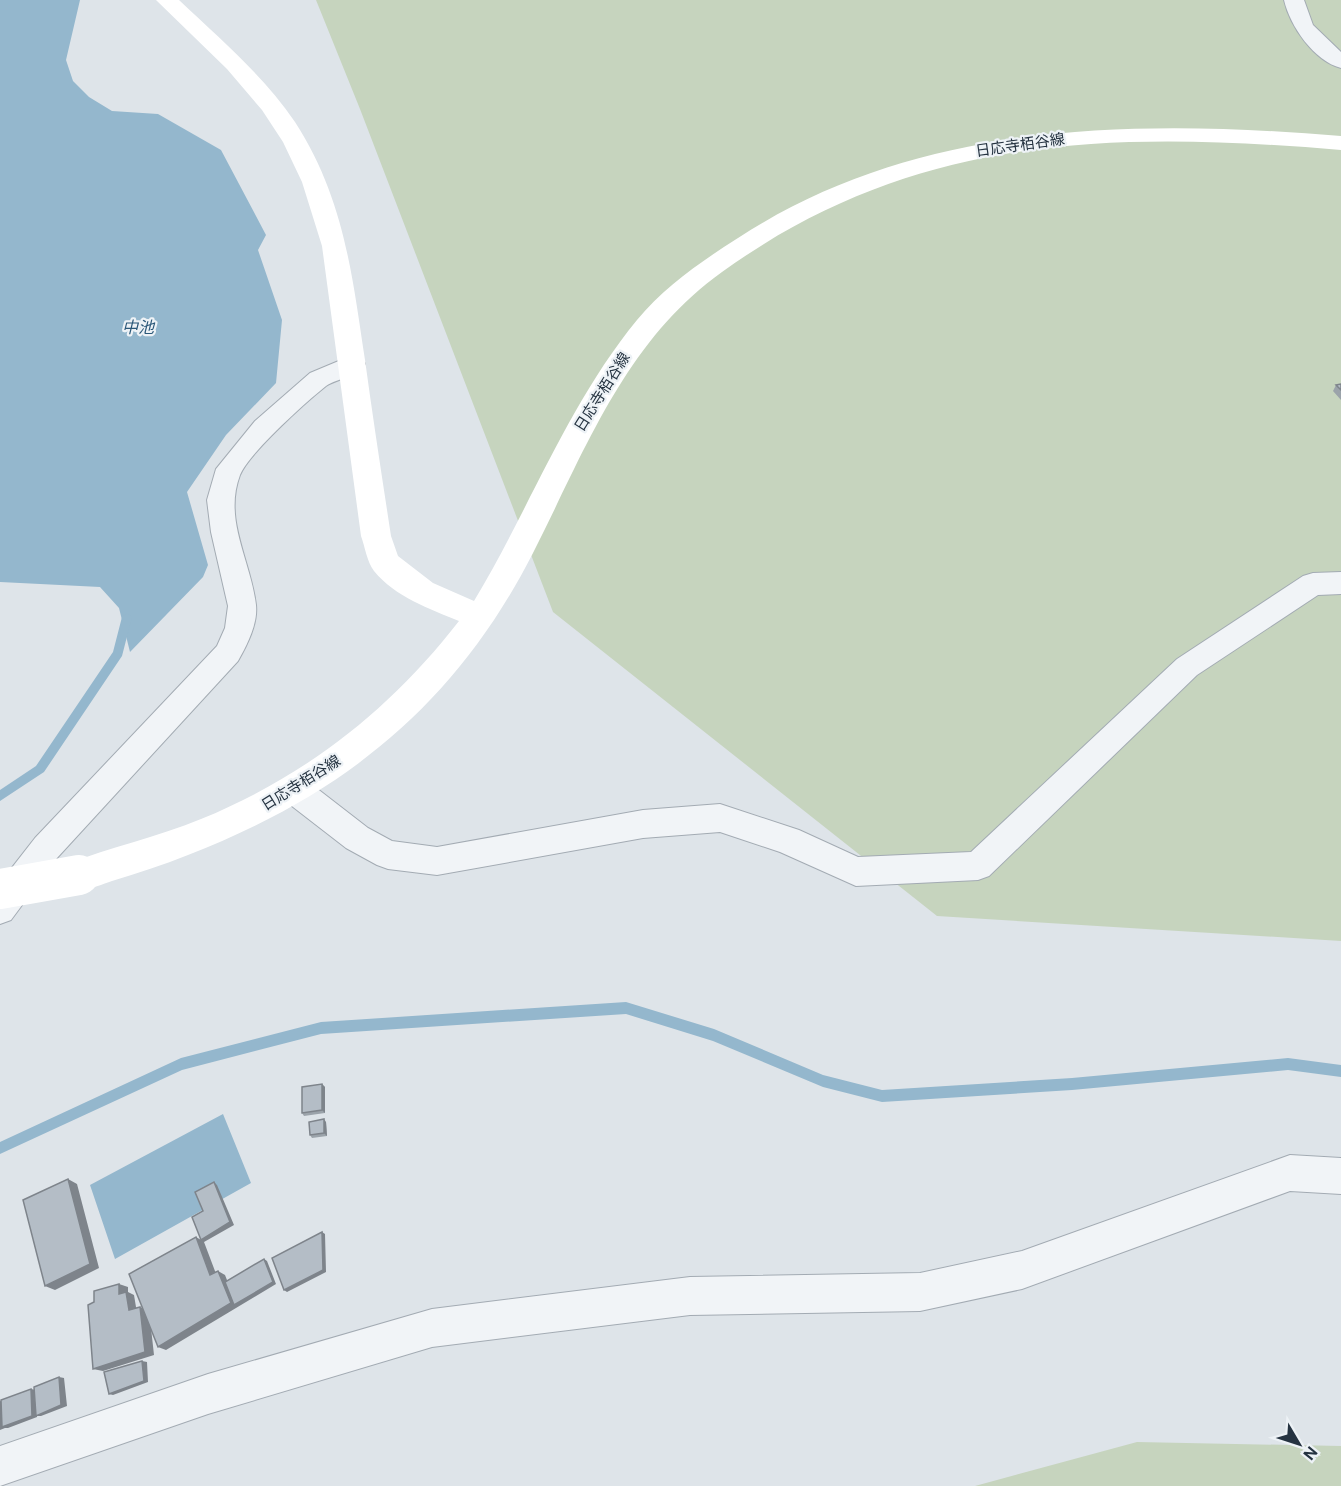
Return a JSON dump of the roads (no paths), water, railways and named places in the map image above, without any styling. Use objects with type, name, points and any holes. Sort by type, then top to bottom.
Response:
[{"type":"main road","points":[[167,0],[256,87],[300,149],[323,203],[335,246],[376,536],[385,562],[422,592],[481,617]]},
{"type":"main road","name":"日応寺栢谷線","points":[[0,889],[79,875],[140,859],[204,836],[295,790],[353,751],[394,717],[434,679],[481,617],[516,556],[570,444],[601,388],[651,320],[693,280],[739,245],[791,213],[850,186],[911,166],[970,152],[1031,142],[1133,132],[1220,134],[1341,143]]},
{"type":"street","points":[[1294,0],[1305,28],[1323,48],[1341,62]]},
{"type":"street","points":[[0,909],[46,848],[228,653],[239,628],[242,606],[224,532],[220,500],[229,469],[264,428],[319,379],[353,364]]},
{"type":"street","points":[[295,790],[357,838],[388,855],[437,861],[643,824],[720,818],[788,840],[856,872],[978,866],[1187,667],[1313,584],[1341,583]]},
{"type":"street","points":[[0,1466],[208,1394],[432,1328],[690,1296],[920,1292],[1022,1269],[1290,1173],[1341,1176]]},
{"type":"water","name":"中池","points":[[0,0],[80,0],[66,60],[73,81],[89,97],[112,111],[158,114],[221,150],[266,235],[258,250],[282,320],[276,383],[226,435],[187,492],[208,565],[203,577],[130,652],[119,608],[100,587],[0,582]]},
{"type":"water","points":[[223,1114],[251,1183],[115,1259],[90,1185]]},
{"type":"waterway","points":[[0,796],[40,769],[118,653],[127,617]]},
{"type":"waterway","points":[[0,1148],[181,1064],[321,1028],[626,1008],[714,1035],[823,1081],[882,1096],[1072,1084],[1288,1064],[1341,1071]]}]
